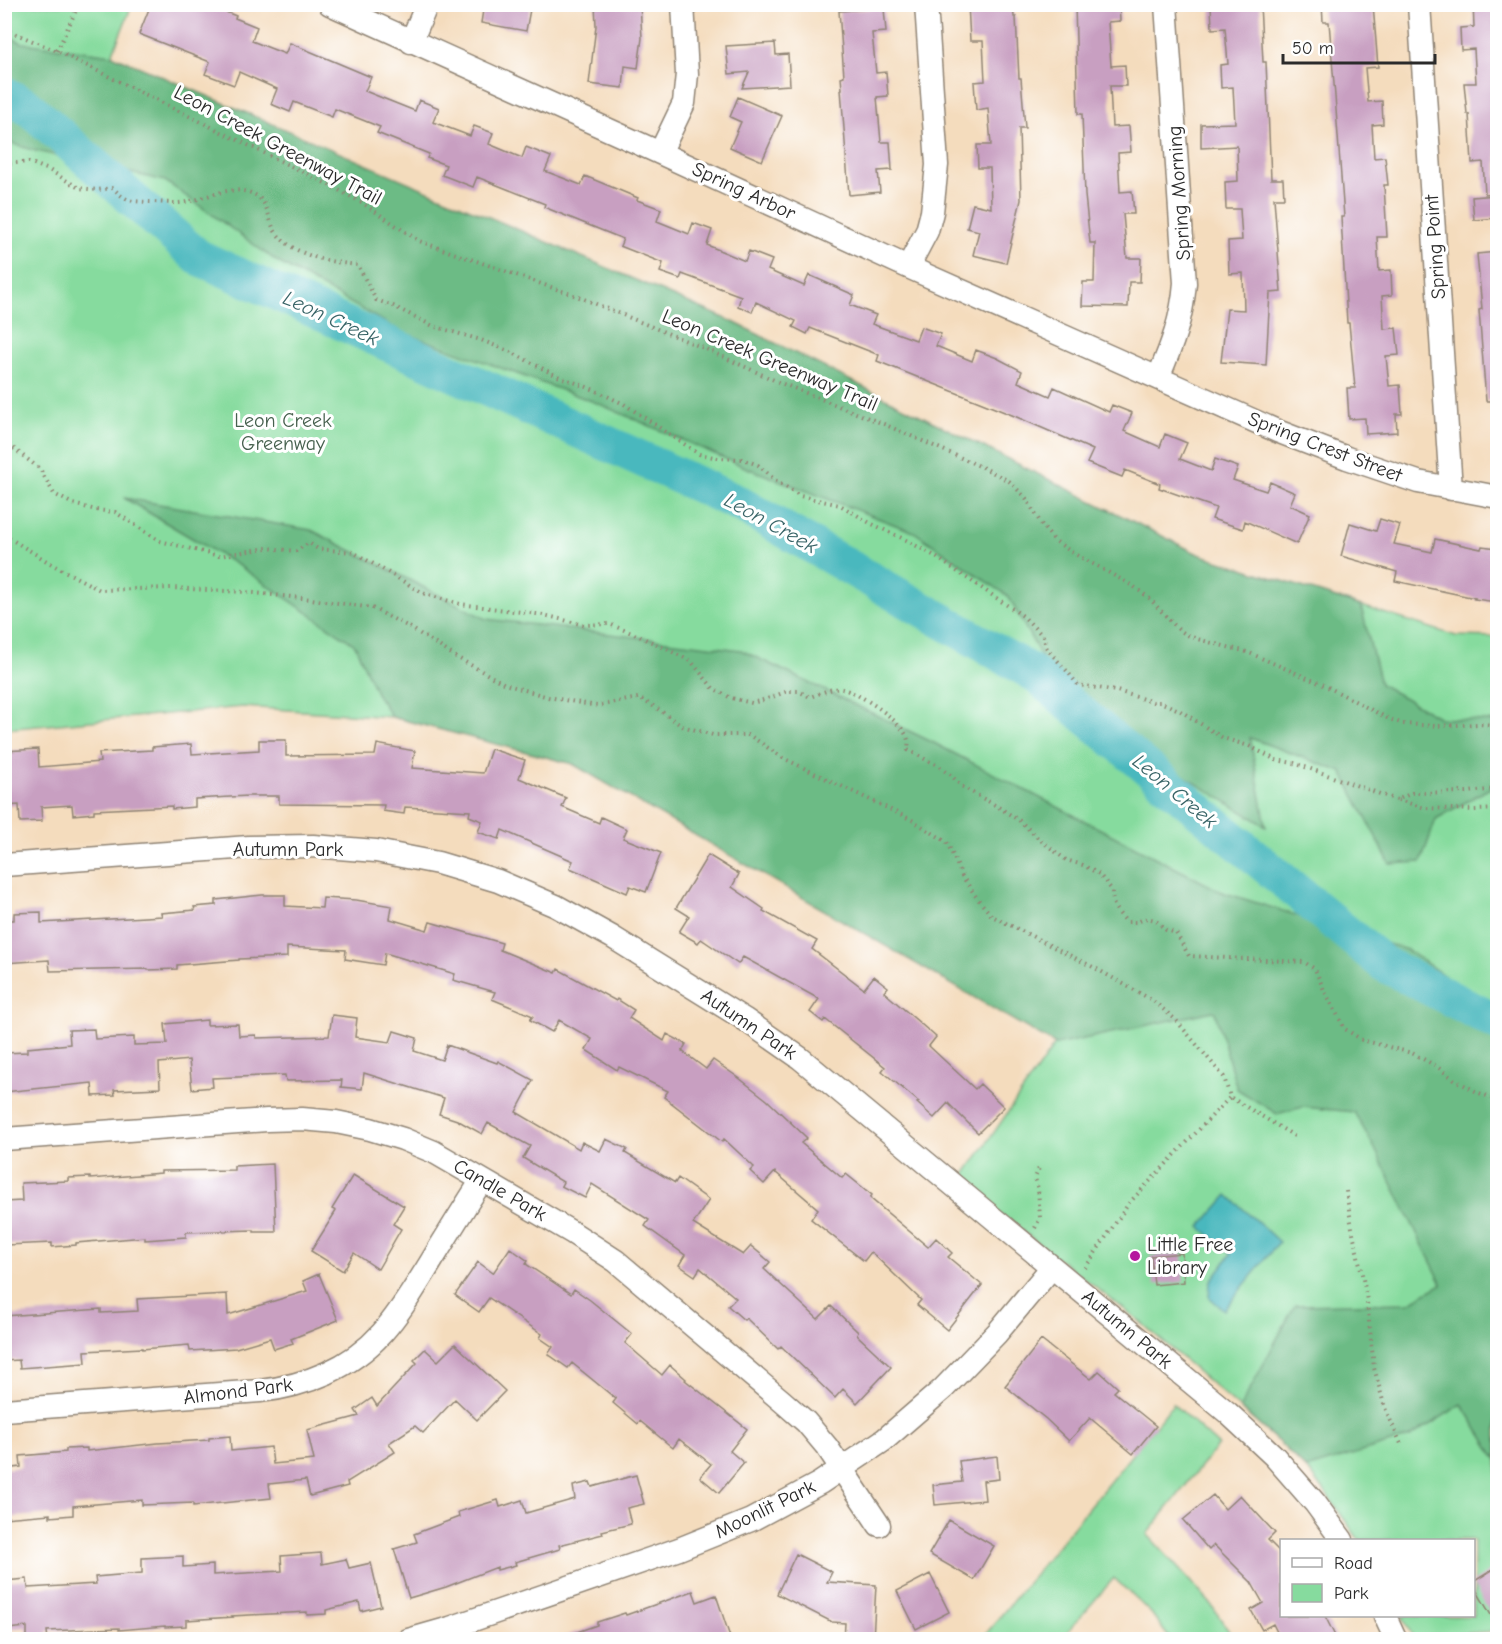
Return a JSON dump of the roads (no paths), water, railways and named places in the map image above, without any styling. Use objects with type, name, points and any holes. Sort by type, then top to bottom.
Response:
[{"type":"street","name":"Spring Arbor","points":[[330,4],[1158,378]]},
{"type":"street","points":[[411,42],[428,4]]},
{"type":"street","points":[[660,153],[684,104],[687,74],[682,4]]},
{"type":"street","points":[[908,267],[927,231],[932,212],[937,165],[926,4]]},
{"type":"street","name":"Spring Morning","points":[[1158,378],[1180,322],[1185,283],[1167,4]]},
{"type":"street","name":"Spring Point","points":[[1419,4],[1451,489]]},
{"type":"street","name":"Spring Crest Street","points":[[1158,378],[1277,431],[1337,454],[1418,482],[1497,497]]},
{"type":"street","name":"Autumn Park","points":[[4,865],[249,847],[313,846],[376,851],[438,863],[498,881],[556,906],[612,937],[744,1019],[800,1058],[1228,1413],[1274,1456],[1316,1503],[1341,1539]]},
{"type":"street","name":"Candle Park","points":[[4,1139],[302,1119],[336,1122],[370,1129],[434,1152],[573,1233],[616,1261],[806,1422],[842,1468],[879,1525]]},
{"type":"street","name":"Almond Park","points":[[4,1410],[260,1392],[280,1389],[317,1378],[351,1360],[381,1335],[404,1305],[482,1180]]},
{"type":"street","name":"Moonlit Park","points":[[408,1640],[450,1628],[679,1549],[751,1520],[820,1483],[884,1440],[943,1389],[997,1333],[1052,1267]]},
{"type":"street","points":[[1385,1617],[1396,1640]]},
{"type":"water","points":[[1228,1195],[1279,1242],[1224,1310],[1209,1297],[1210,1282],[1231,1254],[1200,1227]]},
{"type":"waterway","name":"Leon Creek","points":[[4,94],[27,106],[198,257],[738,503],[1033,673],[1384,964],[1498,1023]]},
{"type":"place","name":"Little Free Library","points":[[1135,1256]]},
{"type":"park label","name":"Leon Creek Greenway","points":[[283,432]]}]
